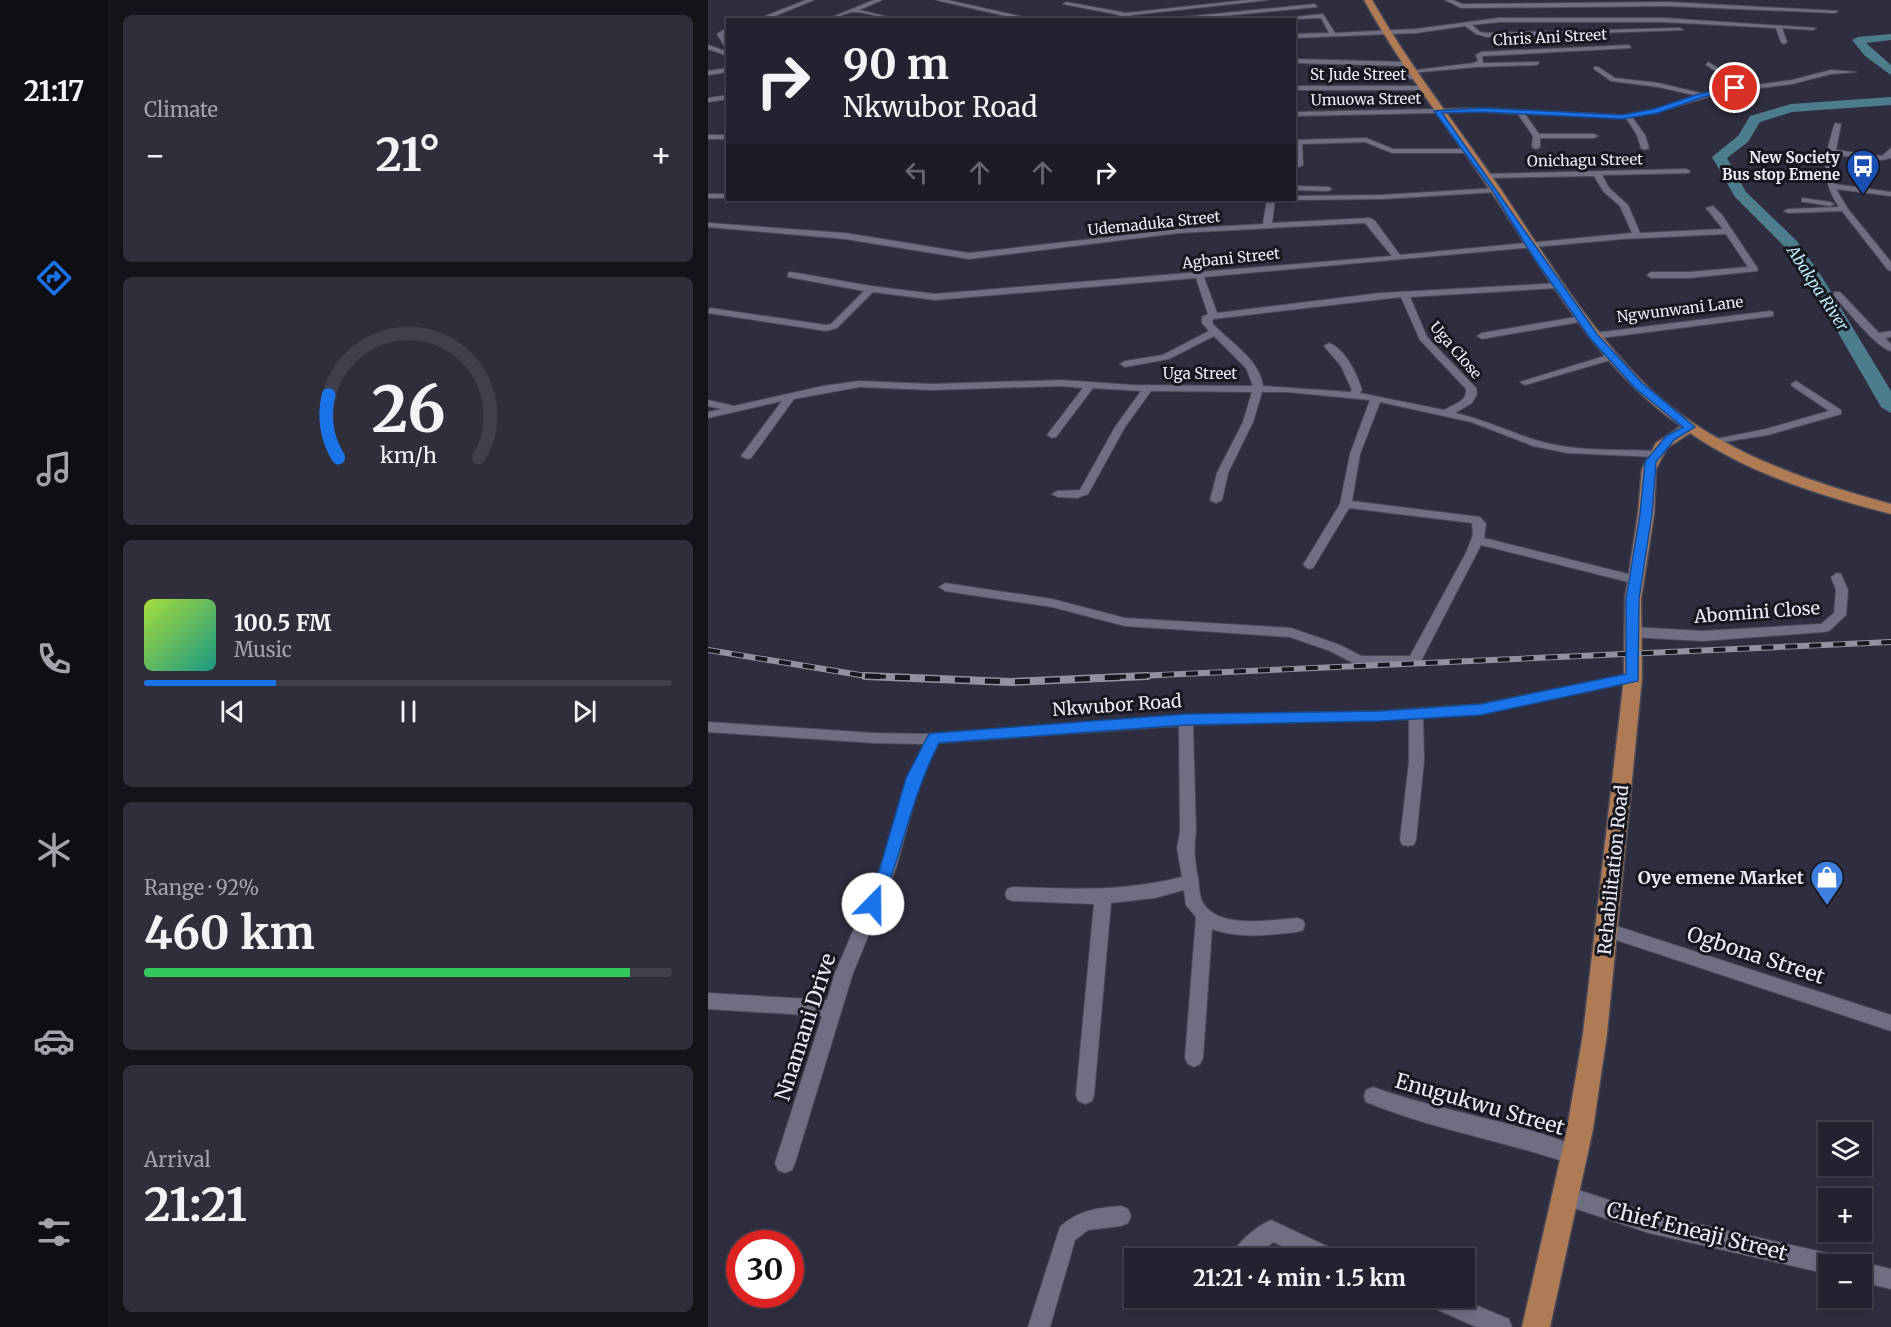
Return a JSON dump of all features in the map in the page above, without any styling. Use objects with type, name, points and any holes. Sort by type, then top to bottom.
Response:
[{"type":"main road","points":[[1368,0],[1413,75],[1495,190],[1557,285],[1611,357],[1638,385],[1690,427],[1762,467],[1810,488],[1891,509]]},
{"type":"main road","points":[[1656,453],[1670,438],[1690,427]]},
{"type":"main road","name":"Rehabilitation Road","points":[[1536,1327],[1563,1195],[1574,1155],[1595,1035],[1633,678],[1632,632],[1636,580],[1646,514],[1649,469],[1656,453]]},
{"type":"street","points":[[763,18],[811,0]]},
{"type":"street","points":[[833,18],[879,0]]},
{"type":"street","points":[[939,0],[1003,11],[1027,18]]},
{"type":"street","points":[[1066,4],[1124,14],[1266,0]]},
{"type":"street","points":[[1448,0],[1461,6],[1667,2],[1835,11]]},
{"type":"street","points":[[1781,0],[1784,8]]},
{"type":"street","points":[[1175,18],[1316,3],[1333,34]]},
{"type":"street","points":[[852,10],[889,18]]},
{"type":"street","points":[[994,18],[1003,11]]},
{"type":"street","points":[[1115,18],[1124,14]]},
{"type":"street","points":[[1296,18],[1323,16]]},
{"type":"street","points":[[1296,36],[1386,32],[1499,20],[1676,20],[1813,28]]},
{"type":"street","points":[[1676,20],[1684,36]]},
{"type":"street","points":[[1466,24],[1478,33],[1487,35],[1680,30]]},
{"type":"street","points":[[1778,26],[1784,42]]},
{"type":"street","points":[[708,47],[726,45],[720,34],[726,30]]},
{"type":"street","points":[[708,47],[726,53]]},
{"type":"street","name":"Chris Ani Street","points":[[1413,75],[1476,65],[1481,61],[1479,55],[1481,54],[1629,47]]},
{"type":"street","points":[[1561,50],[1568,58]]},
{"type":"street","points":[[1296,61],[1413,75]]},
{"type":"street","points":[[1476,65],[1537,63]]},
{"type":"street","points":[[1708,64],[1746,87]]},
{"type":"street","points":[[1596,68],[1613,80],[1666,86],[1702,95],[1823,74],[1853,72]]},
{"type":"street","points":[[708,73],[726,70]]},
{"type":"street","points":[[1332,76],[1413,75]]},
{"type":"street","name":"St Jude Street","points":[[1296,88],[1413,75]]},
{"type":"street","name":"Umuowa Street","points":[[1296,114],[1437,111],[1628,117],[1669,108],[1702,95]]},
{"type":"street","points":[[708,100],[726,97]]},
{"type":"street","points":[[1520,112],[1537,136],[1536,147]]},
{"type":"street","points":[[1628,117],[1641,135],[1644,148]]},
{"type":"street","points":[[1837,124],[1832,152],[1831,186],[1841,207],[1862,228],[1891,268]]},
{"type":"street","points":[[1537,136],[1594,136]]},
{"type":"street","points":[[708,137],[726,137]]},
{"type":"street","points":[[1299,165],[1296,142],[1366,140],[1392,151],[1467,151]]},
{"type":"street","points":[[1832,152],[1876,158],[1888,156],[1891,150]]},
{"type":"street","name":"Onichagu Street","points":[[1485,176],[1686,171]]},
{"type":"street","points":[[1597,174],[1606,189],[1624,205],[1637,236]]},
{"type":"street","points":[[1831,186],[1891,194]]},
{"type":"street","points":[[1296,188],[1411,194]]},
{"type":"street","points":[[1296,198],[1495,190]]},
{"type":"street","points":[[708,196],[726,196]]},
{"type":"street","points":[[1805,200],[1841,207]]},
{"type":"street","points":[[1267,227],[1271,201]]},
{"type":"street","points":[[1788,211],[1841,207]]},
{"type":"street","points":[[1651,275],[1689,275],[1754,269],[1710,208]]},
{"type":"street","name":"Udemaduka Street","points":[[708,225],[845,236],[969,256],[1179,231],[1367,220],[1372,223],[1397,257]]},
{"type":"street","name":"Agbani Street","points":[[791,274],[871,289],[934,297],[1529,244],[1728,231]]},
{"type":"street","points":[[1199,274],[1213,316]]},
{"type":"street","points":[[1216,500],[1219,480],[1245,432],[1258,388],[1257,377],[1251,368],[1238,352],[1215,332],[1206,319],[1213,316],[1404,294],[1557,285]]},
{"type":"street","points":[[710,311],[830,327],[871,289]]},
{"type":"street","name":"Uga Close","points":[[1404,294],[1417,330],[1471,388],[1472,394],[1468,400],[1445,414]]},
{"type":"street","points":[[1838,294],[1890,348]]},
{"type":"street","name":"Ngwunwani Lane","points":[[1594,336],[1689,322],[1770,315]]},
{"type":"street","points":[[1482,336],[1582,319]]},
{"type":"street","points":[[1125,364],[1166,357],[1215,332]]},
{"type":"street","points":[[1877,336],[1891,334]]},
{"type":"street","points":[[1329,346],[1339,356],[1354,379],[1357,390],[1354,394]]},
{"type":"street","points":[[1525,382],[1611,357]]},
{"type":"street","name":"Uga Street","points":[[708,415],[859,384],[932,387],[1090,385],[1148,388],[1258,388],[1354,394],[1376,398],[1474,420],[1537,444],[1567,450],[1656,453]]},
{"type":"street","points":[[1715,442],[1768,432],[1837,412],[1796,384]]},
{"type":"street","points":[[1052,435],[1090,385]]},
{"type":"street","points":[[1058,494],[1077,495],[1084,492],[1116,435],[1148,388]]},
{"type":"street","points":[[747,456],[792,396]]},
{"type":"street","points":[[1309,565],[1346,504],[1355,454],[1376,398]]},
{"type":"street","points":[[708,403],[738,409]]},
{"type":"street","points":[[945,587],[1051,603],[1086,612],[1104,620],[1290,633],[1335,648],[1359,661],[1414,661],[1478,540],[1480,524],[1476,520],[1346,504]]},
{"type":"street","points":[[1478,540],[1636,580]]},
{"type":"street","name":"Abomini Close","points":[[1632,632],[1702,636],[1824,628],[1840,615],[1842,590],[1837,578]]},
{"type":"street","name":"Nkwubor Road","points":[[708,727],[864,738],[934,738],[1186,720],[1415,714],[1515,704],[1633,678]]},
{"type":"street","points":[[1408,840],[1418,758],[1419,736],[1415,714]]},
{"type":"street","points":[[1186,720],[1188,821],[1185,848],[1194,905],[1215,923],[1251,929],[1297,925]]},
{"type":"street","name":"Nnamani Drive","points":[[785,1163],[844,973],[888,868],[914,778],[934,738]]},
{"type":"street","points":[[1013,894],[1103,897],[1155,891],[1190,882]]},
{"type":"street","points":[[1085,1095],[1103,897]]},
{"type":"street","points":[[1194,1058],[1205,914]]},
{"type":"street","name":"Ogbona Street","points":[[1607,930],[1891,1023]]},
{"type":"street","points":[[708,1001],[832,1009]]},
{"type":"street","name":"Enugukwu Street","points":[[1373,1096],[1547,1145],[1574,1155]]},
{"type":"street","name":"Chief Eneaji Street","points":[[1563,1195],[1649,1223],[1818,1261]]},
{"type":"street","points":[[1039,1327],[1067,1234],[1077,1223],[1089,1219],[1121,1216]]},
{"type":"street","points":[[1251,1248],[1270,1230],[1309,1248]]},
{"type":"street","points":[[1872,1275],[1891,1280]]},
{"type":"street","points":[[1457,1308],[1501,1327]]},
{"type":"waterway","name":"Abakpa River","points":[[1891,37],[1858,40],[1869,54],[1891,71]]},
{"type":"waterway","name":"Abakpa River","points":[[1891,101],[1791,108],[1755,119],[1743,139],[1719,157],[1740,194],[1790,243],[1814,277],[1891,407]]},
{"type":"railway","points":[[1114,677],[1891,642]]},
{"type":"railway","points":[[708,650],[866,676],[897,677]]},
{"type":"railway","points":[[865,676],[1010,682],[1147,676]]},
{"type":"place","name":"New Society Bus stop Emene","points":[[1863,195]]},
{"type":"place","name":"Oye emene Market","points":[[1827,906]]},
{"type":"route","points":[[873,904],[888,868],[914,778],[934,738],[1186,720],[1381,716],[1481,709],[1515,704],[1633,678],[1633,599],[1640,541],[1646,514],[1649,469],[1661,446],[1676,434],[1690,427],[1638,385],[1594,336],[1557,285],[1495,190],[1437,111],[1499,110],[1612,118],[1669,108],[1702,95],[1735,88]]}]
